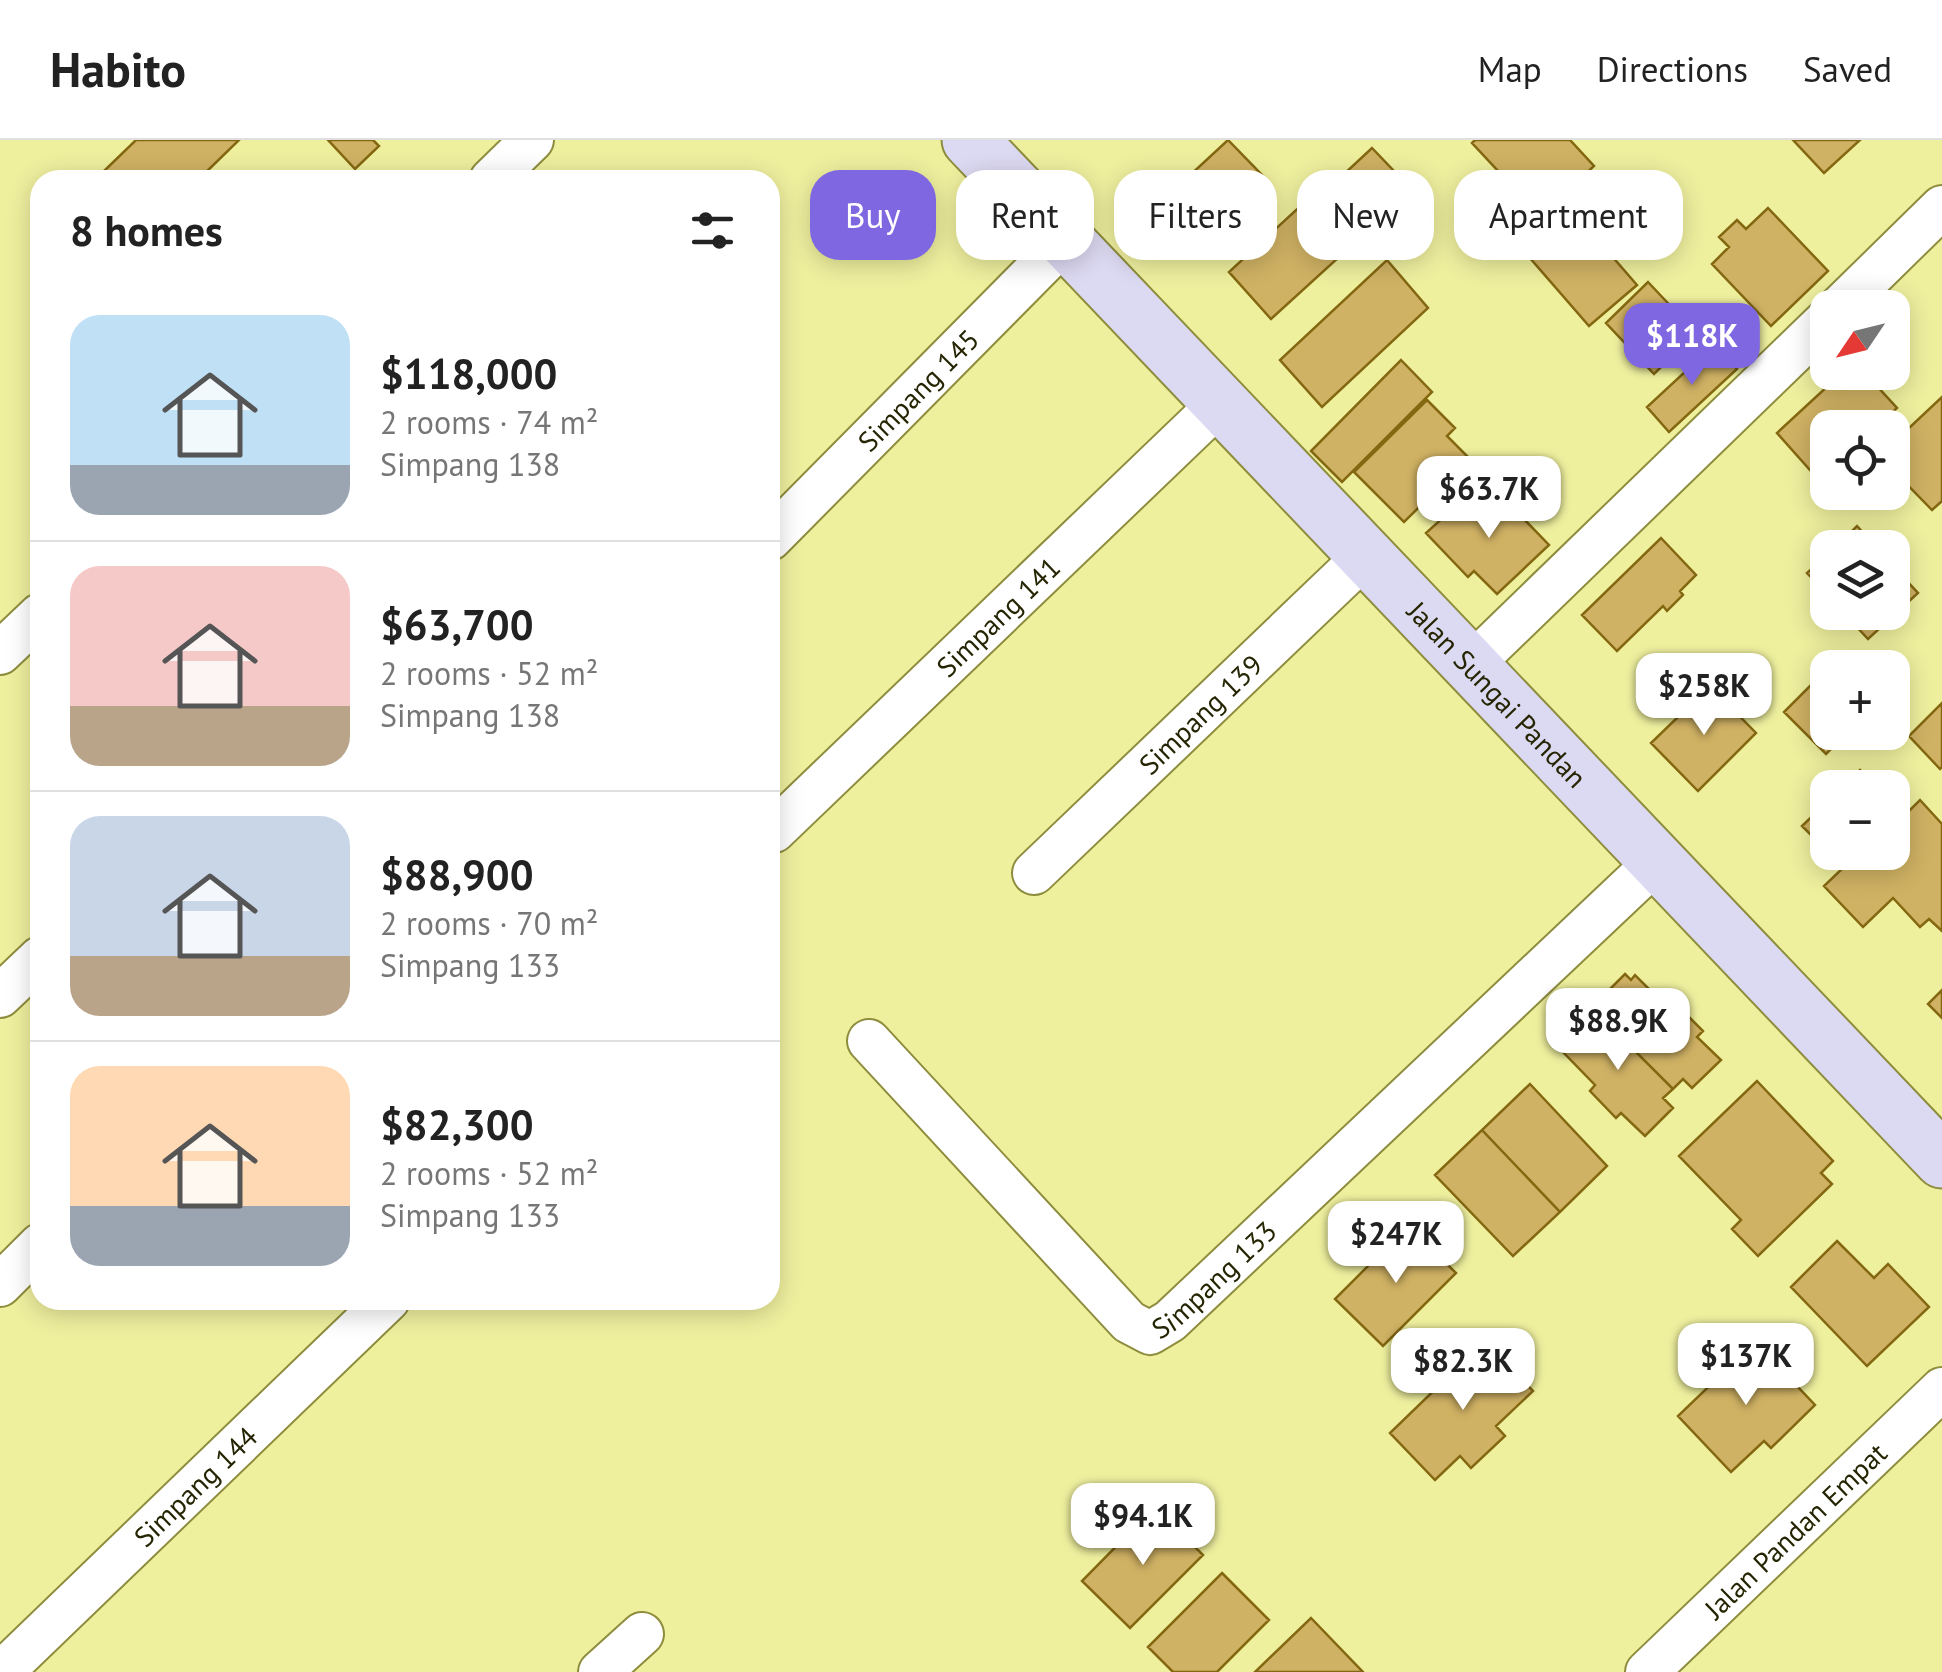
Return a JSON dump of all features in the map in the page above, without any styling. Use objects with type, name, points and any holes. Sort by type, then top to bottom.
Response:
[{"type":"street","points":[[501,170],[532,140]]},
{"type":"street","name":"Jalan Sungai Pandan","points":[[970,140],[999,170]]},
{"type":"street","points":[[1858,290],[1942,208]]},
{"type":"street","name":"Simpang 145","points":[[780,529],[1046,260]]},
{"type":"street","name":"Jalan Sungai Pandan","points":[[1085,260],[1942,1160]]},
{"type":"street","points":[[1471,665],[1810,336]]},
{"type":"street","name":"Simpang 141","points":[[780,825],[1221,402]]},
{"type":"street","name":"Simpang 139","points":[[1034,873],[1366,554]]},
{"type":"street","points":[[0,653],[30,624]]},
{"type":"street","name":"Simpang 133","points":[[869,1041],[1129,1322],[1150,1332],[1170,1322],[1657,861]]},
{"type":"street","points":[[0,996],[30,968]]},
{"type":"street","points":[[0,1284],[30,1256]]},
{"type":"street","name":"Simpang 144","points":[[2,1672],[378,1310]]},
{"type":"street","name":"Jalan Pandan Empat","points":[[1647,1672],[1942,1389]]},
{"type":"street","points":[[600,1672],[642,1634]]},
{"type":"building","points":[[136,140],[239,140],[208,170],[105,170]]},
{"type":"building","points":[[328,140],[373,140],[379,146],[355,169]]},
{"type":"building","points":[[1228,140],[1257,170],[1196,170]]},
{"type":"building","points":[[1570,140],[1594,166],[1590,170],[1497,170],[1472,143]]},
{"type":"building","points":[[1793,140],[1860,140],[1824,173]]},
{"type":"building","points":[[1372,148],[1393,170],[1348,170]]},
{"type":"building","points":[[1768,208],[1828,271],[1771,326],[1712,264],[1729,247],[1719,237],[1737,220],[1746,229]]},
{"type":"building","points":[[1297,209],[1297,260],[1336,260],[1271,319],[1229,272],[1242,260],[1277,260],[1277,228]]},
{"type":"building","points":[[1387,260],[1428,308],[1322,407],[1280,360]]},
{"type":"building","points":[[1532,260],[1615,260],[1637,285],[1589,326]]},
{"type":"building","points":[[1648,282],[1696,333],[1654,374],[1606,323]]},
{"type":"building","points":[[1714,345],[1737,369],[1669,432],[1647,407]]},
{"type":"building","points":[[1401,360],[1432,392],[1342,482],[1311,451]]},
{"type":"building","points":[[1824,390],[1880,390],[1897,408],[1810,410],[1810,470],[1777,433]]},
{"type":"building","points":[[1942,397],[1942,501],[1932,510],[1910,487],[1910,427]]},
{"type":"building","points":[[1427,400],[1455,428],[1447,436],[1469,458],[1404,522],[1354,472]]},
{"type":"building","points":[[1494,488],[1549,545],[1497,594],[1474,571],[1468,577],[1426,533],[1457,505],[1466,515]]},
{"type":"building","points":[[1661,538],[1696,575],[1667,611],[1663,606],[1617,651],[1582,615]]},
{"type":"building","points":[[1910,584],[1918,593],[1910,600]]},
{"type":"building","points":[[1860,630],[1878,630],[1868,639]]},
{"type":"building","points":[[1710,686],[1756,733],[1698,791],[1651,743]]},
{"type":"building","points":[[1810,686],[1810,738],[1784,712]]},
{"type":"building","points":[[1942,703],[1940,769],[1910,737]]},
{"type":"building","points":[[1920,800],[1942,824],[1942,931],[1929,919],[1920,927],[1893,898],[1863,927],[1824,886],[1841,870],[1910,870],[1910,810]]},
{"type":"building","points":[[1810,818],[1810,834],[1802,826]]},
{"type":"building","points":[[1625,974],[1631,980],[1635,975],[1671,1011],[1677,1005],[1703,1031],[1697,1037],[1721,1060],[1692,1088],[1683,1079],[1673,1089],[1597,1013],[1608,1002],[1602,997]]},
{"type":"building","points":[[1942,990],[1942,1018],[1928,1004]]},
{"type":"building","points":[[1597,1013],[1673,1089],[1663,1098],[1673,1108],[1645,1136],[1621,1113],[1616,1118],[1590,1091],[1595,1085],[1561,1050],[1566,1045],[1559,1039],[1582,1017],[1588,1022]]},
{"type":"building","points":[[1757,1081],[1833,1161],[1821,1173],[1832,1184],[1758,1256],[1732,1229],[1741,1220],[1679,1156]]},
{"type":"building","points":[[1530,1084],[1607,1166],[1560,1212],[1482,1130]]},
{"type":"building","points":[[1482,1130],[1560,1212],[1513,1256],[1435,1175]]},
{"type":"building","points":[[1408,1226],[1456,1273],[1383,1346],[1335,1299]]},
{"type":"building","points":[[1837,1241],[1874,1278],[1888,1264],[1929,1307],[1867,1366],[1791,1287]]},
{"type":"building","points":[[1485,1341],[1533,1391],[1496,1426],[1505,1436],[1471,1468],[1460,1456],[1435,1480],[1390,1433]]},
{"type":"building","points":[[1755,1342],[1815,1405],[1771,1448],[1764,1441],[1731,1472],[1678,1416]]},
{"type":"building","points":[[1155,1507],[1203,1555],[1130,1628],[1082,1581]]},
{"type":"building","points":[[1222,1573],[1269,1620],[1217,1672],[1173,1672],[1148,1647]]},
{"type":"building","points":[[1311,1618],[1363,1672],[1255,1672]]}]
